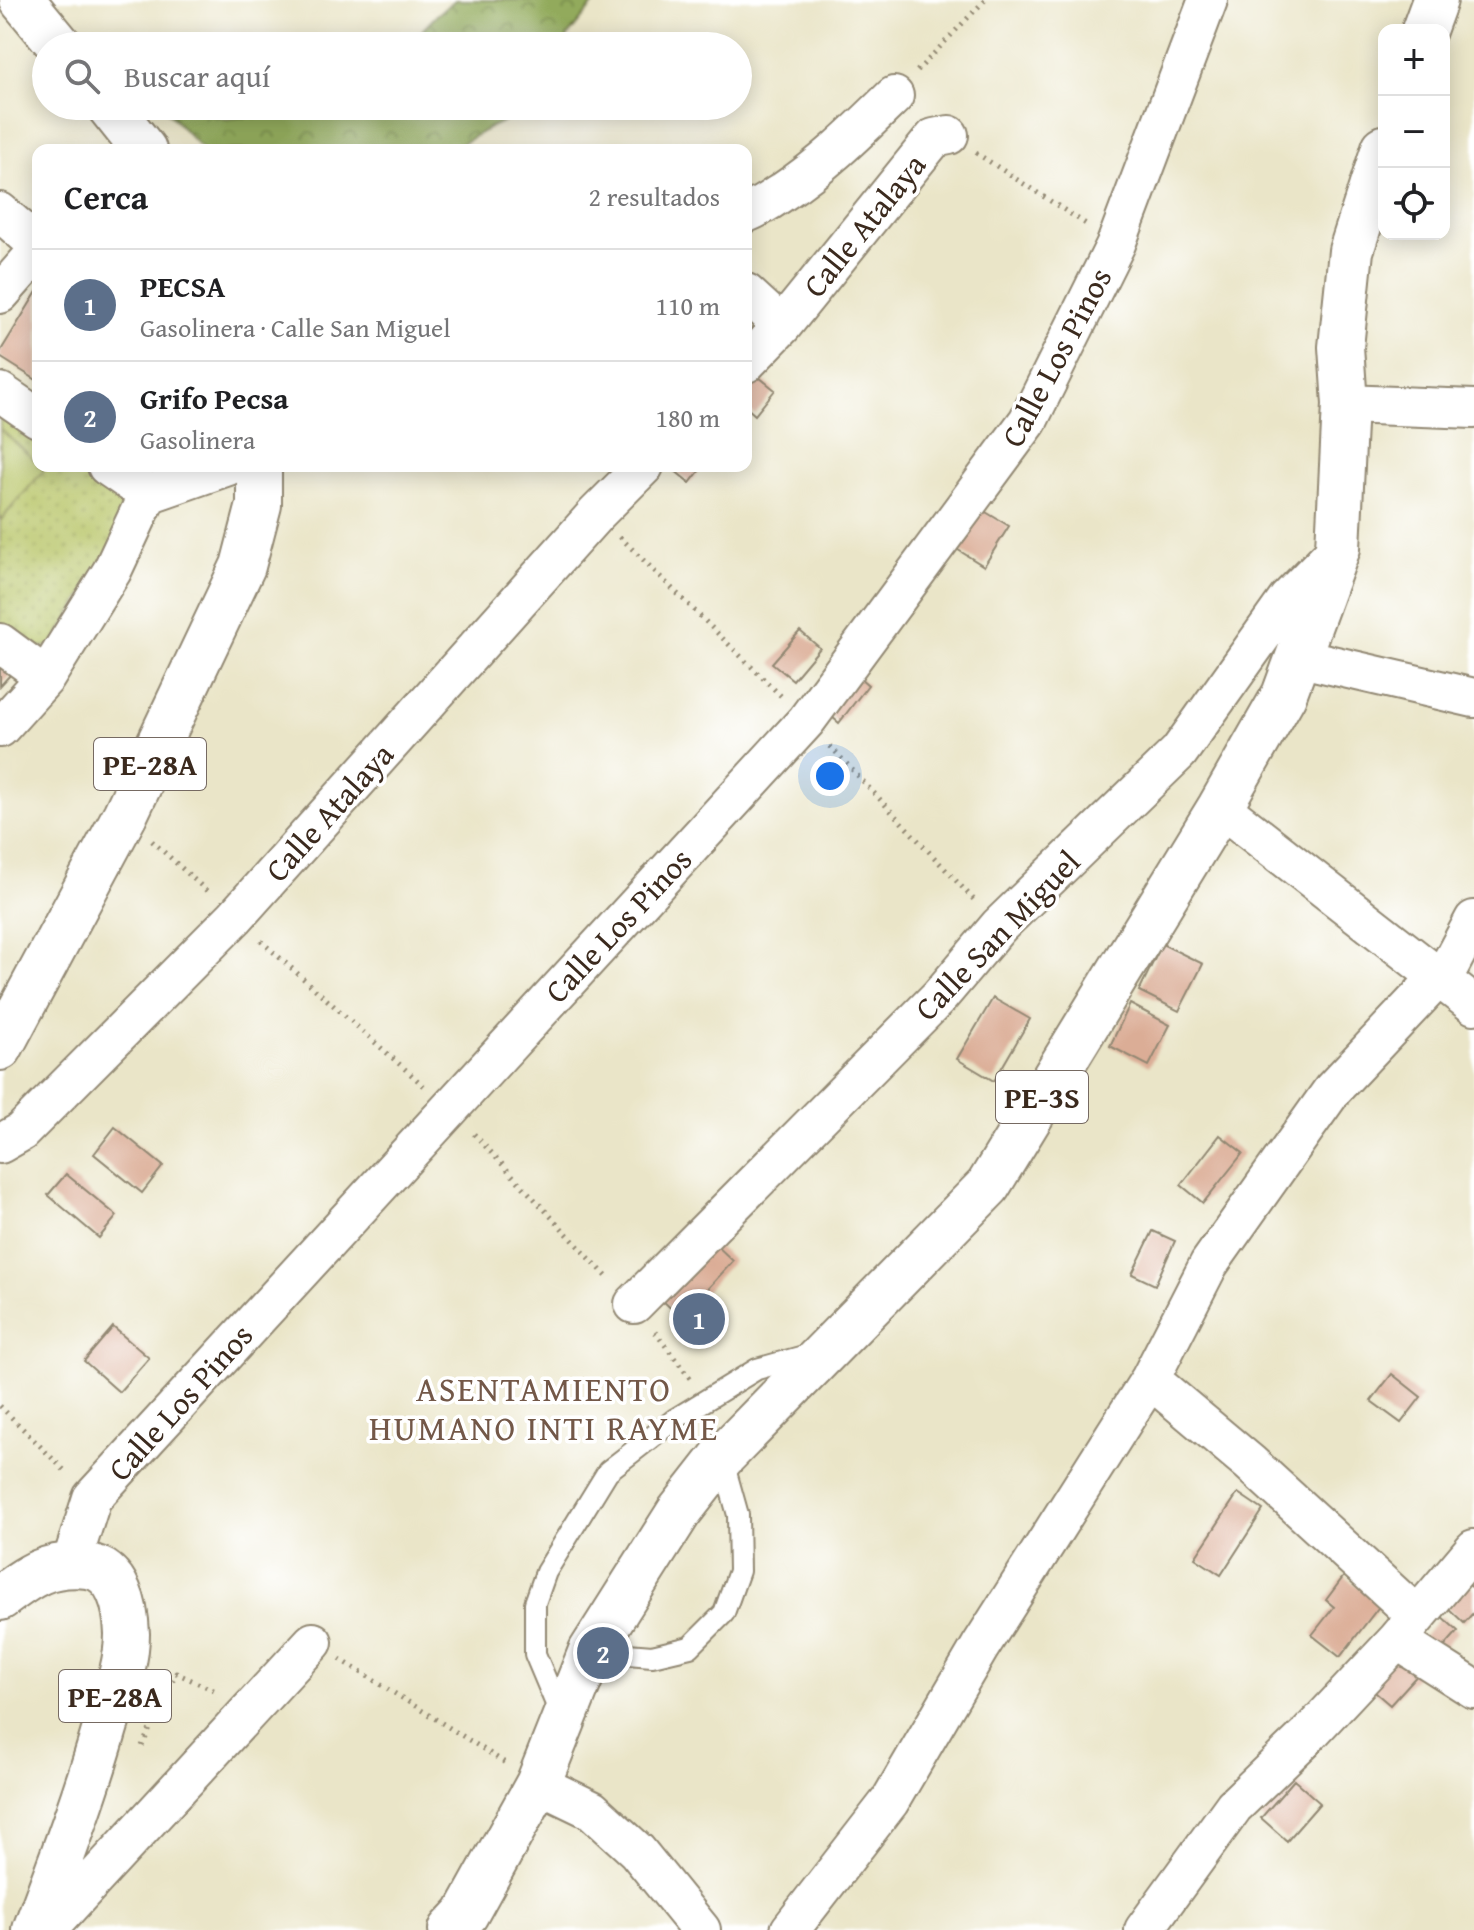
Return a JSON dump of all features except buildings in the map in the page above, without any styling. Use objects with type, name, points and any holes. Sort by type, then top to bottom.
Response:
[{"type":"highway","points":[[22,0],[48,32]]},
{"type":"highway","points":[[1426,24],[1435,0]]},
{"type":"highway","name":"PE-3S","points":[[451,1930],[466,1914],[538,1784],[591,1651],[679,1512],[722,1457],[988,1186],[1220,807],[1284,695],[1338,548],[1345,404],[1341,347],[1351,251],[1378,167]]},
{"type":"highway","name":"PE-28A","points":[[0,1048],[125,815],[243,566],[259,505],[259,472]]},
{"type":"highway","points":[[0,1598],[33,1573],[71,1564]]},
{"type":"highway","name":"PE-28A","points":[[35,1930],[91,1775],[121,1676],[127,1634],[122,1596],[113,1580],[97,1567],[71,1564]]},
{"type":"street","name":"Calle Los Pinos","points":[[71,1564],[92,1498],[806,721],[1028,421],[1116,244],[1208,0]]},
{"type":"street","points":[[752,211],[806,176],[847,142],[894,96]]},
{"type":"street","name":"Calle Atalaya","points":[[752,357],[782,326],[934,138],[949,135]]},
{"type":"street","points":[[0,212],[32,240]]},
{"type":"street","points":[[0,294],[32,258]]},
{"type":"street","points":[[752,298],[782,326]]},
{"type":"street","points":[[0,392],[32,414]]},
{"type":"street","points":[[1345,404],[1474,409]]},
{"type":"street","points":[[116,472],[148,494]]},
{"type":"street","points":[[0,728],[46,677],[112,571],[148,494],[211,472]]},
{"type":"street","name":"Calle Atalaya","points":[[0,1144],[21,1132],[235,917],[596,514],[638,472]]},
{"type":"street","name":"Calle San Miguel","points":[[634,1304],[939,997],[999,926],[1179,752],[1288,599],[1338,548]]},
{"type":"street","points":[[0,643],[46,677]]},
{"type":"street","points":[[1297,657],[1474,698]]},
{"type":"street","points":[[1220,807],[1474,1005]]},
{"type":"street","points":[[790,1930],[890,1801],[980,1647],[1150,1379],[1209,1264],[1325,1100],[1441,978],[1465,941],[1474,920]]},
{"type":"street","points":[[1150,1379],[1250,1463],[1407,1628],[1474,1689]]},
{"type":"street","points":[[1144,1930],[1234,1806],[1308,1735],[1407,1628],[1474,1549]]},
{"type":"street","points":[[47,1930],[313,1642]]},
{"type":"street","points":[[538,1784],[592,1810],[637,1851],[701,1930]]},
{"type":"lane","points":[[563,1721],[535,1654],[535,1603],[546,1572],[608,1471],[675,1419],[757,1369],[829,1349]]},
{"type":"lane","points":[[591,1651],[652,1656],[690,1647],[724,1613],[739,1571],[738,1515],[722,1457]]},
{"type":"path","points":[[894,96],[985,0]]},
{"type":"path","name":"Calle Atalaya","points":[[949,135],[1116,244]]},
{"type":"path","points":[[0,1406],[92,1498]]},
{"type":"path","points":[[313,1642],[538,1784]]},
{"type":"path","points":[[176,1673],[251,1708]]},
{"type":"green space","points":[[455,0],[597,0],[571,32],[421,32]]},
{"type":"green space","points":[[175,120],[507,120],[461,144],[197,144]]},
{"type":"green space","points":[[0,403],[32,427],[32,472],[95,472],[113,485],[122,503],[121,535],[51,646],[31,648],[0,627]]},
{"type":"green space","points":[[0,429],[32,458],[32,472],[42,472],[0,521]]},
{"type":"place","name":"PECSA","points":[[699,1319]]},
{"type":"place","name":"Grifo Pecsa","points":[[603,1653]]},
{"type":"district","name":"ASENTAMIENTO HUMANO INTI RAYME","points":[[544,1408]]}]
